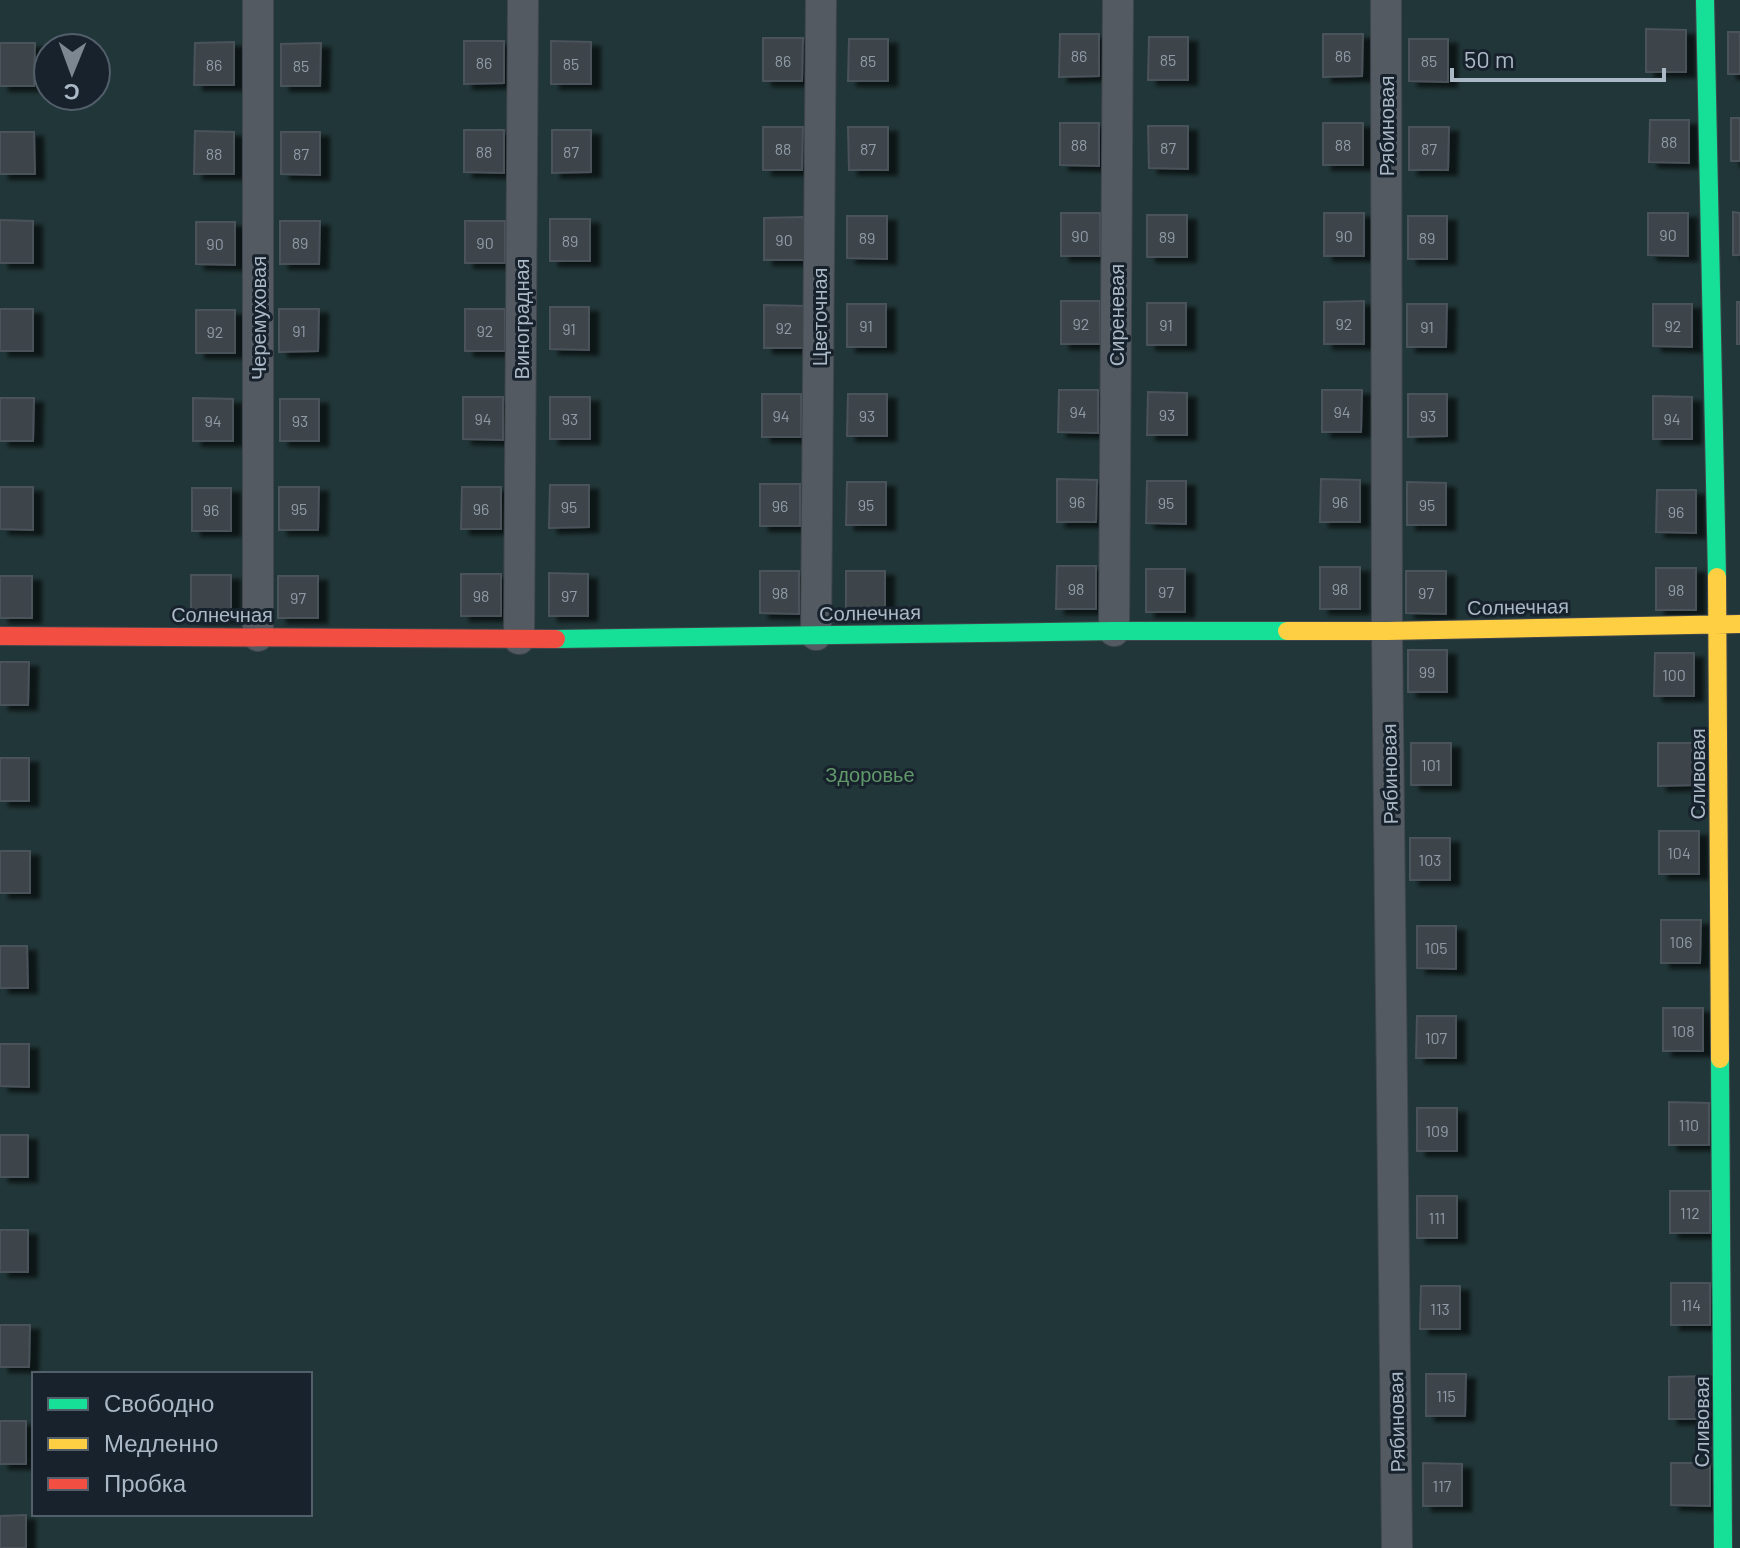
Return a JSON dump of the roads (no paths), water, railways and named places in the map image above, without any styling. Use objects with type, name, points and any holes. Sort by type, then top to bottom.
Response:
[{"type":"street","name":"Черемуховая","points":[[258,0],[258,636]]},
{"type":"street","name":"Виноградная","points":[[519,639],[523,0]]},
{"type":"street","name":"Цветочная","points":[[816,635],[821,0]]},
{"type":"street","name":"Сиреневая","points":[[1114,631],[1118,0]]},
{"type":"street","name":"Рябиновая","points":[[1386,0],[1387,631],[1397,1548]]},
{"type":"street","name":"Сливовая","points":[[1705,0],[1718,624],[1723,1548]]},
{"type":"street","name":"Солнечная","points":[[0,636],[519,639],[1114,631],[1387,631],[1740,624]]},
{"type":"park label","name":"Здоровье","points":[[870,774]]}]
